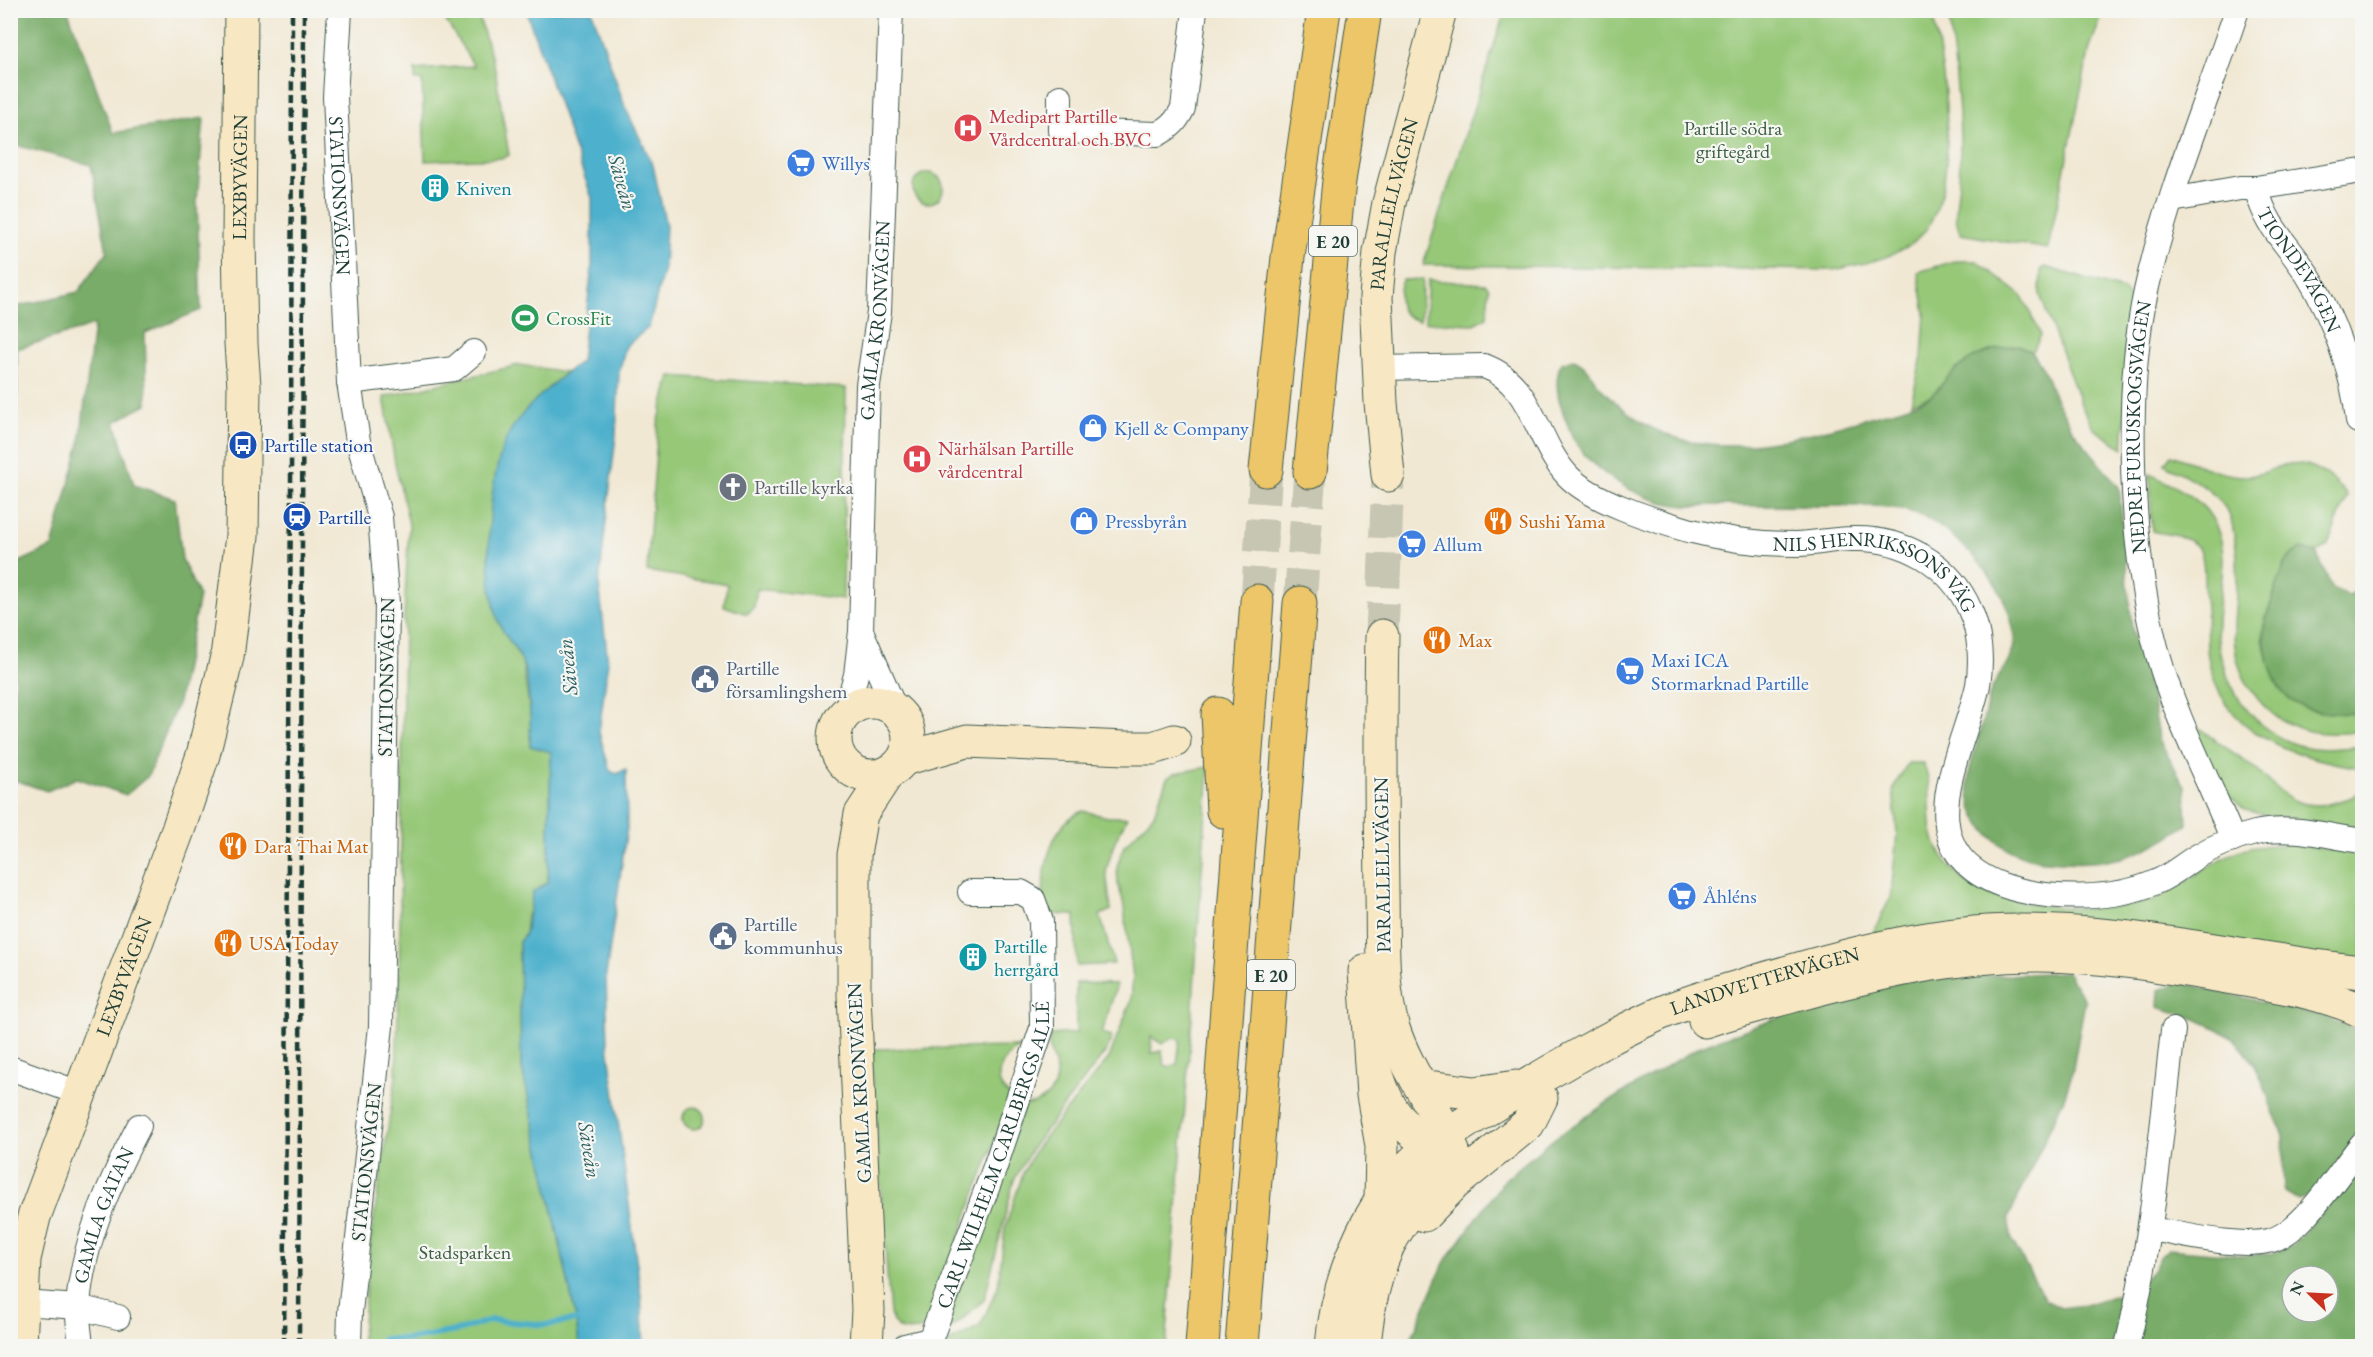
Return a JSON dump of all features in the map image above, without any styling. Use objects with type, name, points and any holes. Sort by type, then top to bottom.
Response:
[{"type":"highway","name":"E 20","points":[[1266,470],[1288,257],[1324,10]]},
{"type":"highway","name":"E 20","points":[[1310,472],[1339,181],[1365,10]]},
{"type":"highway","name":"E 20","points":[[1202,1347],[1257,601]]},
{"type":"highway","name":"E 20","points":[[1242,1347],[1300,603]]},
{"type":"highway","points":[[1218,714],[1224,888],[1232,929]]},
{"type":"street","name":"LEXBYVÄGEN","points":[[20,1347],[16,1303],[34,1217],[178,830],[203,755],[221,686],[234,607],[242,536],[244,386],[241,344],[241,10]]},
{"type":"street","name":"STATIONSVÄGEN","points":[[340,10],[335,96],[349,382],[358,441],[380,517],[387,603],[381,1026],[350,1312],[349,1347]]},
{"type":"street","name":"GAMLA KRONVÄGEN","points":[[845,714],[856,675],[861,631],[868,385],[879,312],[891,10]]},
{"type":"street","points":[[1060,97],[1060,131],[1158,134],[1169,128],[1178,119],[1183,108],[1195,10]]},
{"type":"street","name":"PARALLELLVÄGEN","points":[[1380,475],[1381,403],[1376,297],[1380,252],[1389,203],[1440,10]]},
{"type":"street","name":"NEDRE FURUSKOGSVÄGEN","points":[[2233,840],[2187,736],[2158,655],[2144,585],[2138,530],[2135,420],[2140,322],[2152,268],[2172,200],[2237,10]]},
{"type":"street","points":[[2172,200],[2362,171]]},
{"type":"street","name":"TIONDEVÄGEN","points":[[2256,188],[2263,213],[2306,272],[2325,311],[2353,382],[2358,421]]},
{"type":"street","points":[[349,382],[454,369],[474,352]]},
{"type":"street","name":"NILS HENRIKSSONS VÄG","points":[[1379,368],[1484,366],[1499,372],[1515,384],[1563,471],[1571,479],[1592,492],[1658,520],[1689,530],[1763,543],[1798,544],[1875,540],[1919,553],[1940,568],[1957,585],[1970,610],[1977,631],[1980,656],[1976,691],[1949,773],[1946,817],[1952,839],[1961,856],[1986,878],[2020,890],[2041,894],[2111,895],[2134,890],[2160,880],[2196,857],[2257,832],[2278,831],[2362,841]]},
{"type":"street","name":"GAMLA KRONVÄGEN","points":[[861,631],[898,712]]},
{"type":"street","name":"PARALLELLVÄGEN","points":[[1371,1058],[1394,1116],[1406,1128],[1440,1145],[1442,1125],[1403,1054],[1393,1026],[1383,957],[1380,773],[1372,634],[1358,846],[1372,1095],[1382,1146],[1381,1202]]},
{"type":"street","points":[[967,741],[866,776],[853,771],[842,761],[835,741],[837,726],[845,714],[864,703],[874,702],[967,741],[1125,748],[1153,748],[1174,741]]},
{"type":"street","points":[[896,766],[909,741],[909,732],[898,712]]},
{"type":"street","name":"GAMLA KRONVÄGEN","points":[[842,761],[846,834],[854,855]]},
{"type":"street","name":"GAMLA KRONVÄGEN","points":[[866,1347],[868,1311],[854,995],[854,855],[861,814],[896,766]]},
{"type":"street","name":"CARL WILHELM CARLBERGS ALLÉ","points":[[905,1347],[930,1340],[995,1167],[1042,1028],[1041,921],[1033,899],[1021,892],[970,892]]},
{"type":"street","name":"LANDVETTERVÄGEN","points":[[1332,1347],[1343,1284],[1360,1241],[1381,1202],[1397,1179],[1440,1145],[1535,1091],[1602,1041],[1661,1013],[1716,994],[1882,947],[1987,932],[2033,932],[2130,938],[2362,972]]},
{"type":"street","name":"LANDVETTERVÄGEN","points":[[1535,1091],[1720,1016],[1872,976],[1914,967],[1989,957],[2039,955],[2147,964],[2320,994],[2362,1011]]},
{"type":"street","points":[[2127,1347],[2150,1229],[2173,1030]]},
{"type":"street","points":[[10,1068],[79,1093]]},
{"type":"street","points":[[1387,1248],[1454,1184],[1528,1124],[1535,1091],[1475,1093],[1420,1086]]},
{"type":"street","name":"GAMLA GATAN","points":[[81,1347],[78,1306],[92,1231],[119,1166],[139,1126]]},
{"type":"street","points":[[2150,1229],[2225,1241],[2268,1241],[2293,1228],[2362,1144]]},
{"type":"street","points":[[1364,1347],[1374,1281],[1402,1217],[1430,1182],[1440,1145]]},
{"type":"street","name":"GAMLA GATAN","points":[[16,1303],[78,1306],[118,1317]]},
{"type":"street","name":"GAMLA KRONVÄGEN","points":[[868,1311],[886,1347]]},
{"type":"green space","points":[[11,10],[68,11],[113,133],[204,118],[197,201],[201,310],[145,333],[147,404],[115,422],[134,485],[175,499],[182,559],[199,596],[178,702],[148,776],[126,795],[77,778],[47,791],[11,779],[10,704],[16,681],[10,664],[11,566],[52,547],[80,443],[94,325],[17,349],[17,406],[11,403],[11,308],[78,292],[107,252],[91,165],[11,144]]},
{"type":"green space","points":[[440,11],[477,11],[495,69],[509,155],[503,158],[425,161],[422,80],[415,80],[415,70],[474,66]]},
{"type":"green space","name":"Partille södra griftegård","points":[[1505,11],[1932,11],[1942,65],[1947,132],[1946,166],[1940,197],[1930,223],[1914,242],[1895,253],[1833,270],[1423,265]]},
{"type":"green space","points":[[1948,11],[2104,11],[2090,47],[2048,249],[1961,234],[1958,228],[1956,215],[1960,159],[1959,116]]},
{"type":"green space","points":[[928,173],[939,177],[943,188],[939,199],[928,203],[917,199],[913,188],[917,177]]},
{"type":"green space","points":[[1955,261],[1977,261],[2022,296],[2041,335],[2032,352],[2019,345],[1949,376],[1931,396],[1911,403],[1922,357],[1925,313],[1918,272]]},
{"type":"green space","points":[[2045,267],[2123,290],[2128,296],[2133,312],[2123,448],[2094,429],[2082,407],[2040,295],[2041,270]]},
{"type":"green space","points":[[1423,279],[1420,321],[1412,319],[1402,311],[1399,295],[1402,280]]},
{"type":"green space","points":[[1428,280],[1486,284],[1489,288],[1487,317],[1474,324],[1425,322]]},
{"type":"green space","points":[[2019,345],[2032,352],[2044,370],[2054,396],[2073,430],[2119,487],[2132,629],[2152,698],[2160,742],[2185,786],[2187,825],[2152,847],[2136,854],[2104,861],[2086,863],[2029,858],[2000,844],[1979,821],[1972,806],[1969,791],[1970,768],[1990,693],[2013,651],[2014,636],[2011,619],[1997,587],[1976,558],[1950,534],[1925,517],[1887,507],[1689,506],[1656,501],[1616,481],[1584,455],[1572,436],[1560,404],[1557,387],[1561,363],[1574,359],[1587,369],[1615,402],[1654,429],[1688,441],[1713,445],[1739,445],[1791,438],[1910,406],[1937,391],[1948,377],[1965,362],[1990,351]]},
{"type":"green space","name":"Stadsparken","points":[[519,365],[566,372],[538,398],[498,621],[522,661],[531,719],[530,746],[551,751],[548,882],[527,915],[525,934],[519,942],[521,1064],[576,1318],[579,1346],[361,1346],[370,1244],[396,1076],[399,988],[404,619],[409,524],[396,468],[384,397]]},
{"type":"green space","points":[[670,376],[846,388],[843,599],[757,589],[754,607],[747,614],[724,606],[727,584],[647,571],[658,424]]},
{"type":"green space","points":[[2171,455],[2216,471],[2243,476],[2259,474],[2284,465],[2302,464],[2327,476],[2347,496],[2328,545],[2316,553],[2301,549],[2270,605],[2263,633],[2268,660],[2283,692],[2343,713],[2362,713],[2362,731],[2323,733],[2299,728],[2287,723],[2265,707],[2248,686],[2239,665],[2235,645],[2237,559],[2234,532],[2228,512],[2214,494],[2206,488],[2164,464]]},
{"type":"green space","points":[[2150,474],[2196,500],[2204,507],[2216,526],[2223,563],[2217,625],[2219,646],[2232,686],[2243,704],[2256,720],[2291,743],[2318,749],[2362,746],[2362,768],[2337,764],[2287,749],[2264,738],[2244,724],[2228,706],[2215,684],[2208,657],[2201,553],[2190,541],[2152,531]]},
{"type":"green space","points":[[2301,549],[2316,553],[2333,589],[2349,595],[2362,589],[2362,713],[2328,713],[2303,707],[2287,697],[2271,670],[2264,638],[2264,625],[2285,564],[2296,551]]},
{"type":"green space","points":[[2192,722],[2293,800],[2317,805],[2333,803],[2353,797],[2362,789],[2362,828],[2264,815],[2245,810],[2223,790]]},
{"type":"green space","points":[[1908,763],[1923,763],[1929,785],[1932,832],[1935,843],[1947,864],[1972,886],[2011,900],[2036,905],[2089,908],[2136,904],[2167,893],[2224,857],[2264,846],[2307,846],[2362,856],[2362,959],[1872,936],[1891,896],[1897,833],[1893,788]]},
{"type":"green space","points":[[1209,767],[1166,1346],[941,1346],[980,1326],[998,1287],[1005,1228],[1023,1173],[1036,1148],[1109,1058],[1131,1001],[1133,977],[1117,866],[1124,846],[1154,814],[1167,778],[1175,773]],"holes":[[[1151,1037],[1162,1044],[1173,1038],[1180,1040],[1177,1064],[1169,1067],[1164,1064],[1162,1051],[1152,1053]]]},
{"type":"green space","points":[[1083,811],[1108,817],[1127,817],[1114,843],[1106,871],[1111,910],[1100,915],[1114,964],[1077,966],[1075,915],[1044,914],[1045,870],[1048,855],[1061,828]]},
{"type":"green space","points":[[2067,972],[2085,1001],[2072,1074],[2064,1098],[2008,1219],[2012,1240],[2045,1300],[2061,1308],[2085,1305],[2132,1290],[2154,1269],[2160,1257],[2168,1249],[2247,1256],[2273,1253],[2292,1245],[2362,1169],[2362,1346],[1408,1346],[1444,1263],[1504,1180],[1556,1137],[1611,1100],[1701,1046],[1805,1008],[1908,980]]},
{"type":"green space","points":[[2178,982],[2330,1018],[2362,1032],[2362,1131],[2323,1182],[2307,1197],[2298,1200],[2285,1192],[2282,1132],[2263,1083],[2244,1050],[2218,1029],[2158,1007],[2159,990]]},
{"type":"green space","points":[[1076,983],[1117,984],[1102,1033],[1112,1036],[1107,1050],[1034,1145],[1014,1180],[984,1300],[954,1326],[940,1330],[1024,1105],[1043,1100],[1054,1086],[1056,1072],[1049,1045],[1051,1035],[1076,1033]]},
{"type":"green space","points":[[1020,1047],[1007,1058],[1000,1070],[1000,1084],[1011,1097],[925,1329],[903,1330],[895,1325],[890,1314],[871,1049]]},
{"type":"green space","points":[[694,1107],[702,1110],[705,1118],[702,1126],[694,1129],[686,1126],[683,1118],[686,1110]]},
{"type":"water","name":"Säveån","points":[[526,11],[592,11],[625,107],[653,165],[666,226],[664,268],[649,327],[626,346],[619,372],[616,435],[599,584],[608,662],[599,732],[610,771],[617,774],[626,769],[627,828],[606,975],[608,1044],[641,1296],[644,1346],[579,1346],[576,1318],[521,1064],[519,942],[525,934],[533,892],[548,882],[551,752],[530,746],[529,702],[524,668],[500,625],[493,601],[489,553],[492,501],[501,453],[514,425],[541,395],[581,361],[592,266],[592,198]]},
{"type":"waterway","points":[[383,1339],[411,1339],[461,1330],[491,1320],[546,1325],[583,1319]]},
{"type":"tunnel","points":[[1257,601],[1266,470]]},
{"type":"tunnel","points":[[1300,603],[1310,472]]},
{"type":"tunnel","points":[[1382,636],[1388,475]]},
{"type":"railway","points":[[284,1346],[291,497],[292,10]]},
{"type":"railway","points":[[299,1346],[304,10]]},
{"type":"place","name":"Medipart Partille Vårdcentral och BVC","points":[[968,128]]},
{"type":"place","name":"Willys","points":[[801,163]]},
{"type":"place","name":"Kniven","points":[[435,188]]},
{"type":"place","name":"CrossFit","points":[[525,318]]},
{"type":"place","name":"Kjell & Company","points":[[1093,428]]},
{"type":"place","name":"Partille station","points":[[243,445]]},
{"type":"place","name":"Närhälsan Partille vårdcentral","points":[[917,459]]},
{"type":"place","name":"Partille kyrka","points":[[733,487]]},
{"type":"place","name":"Partille","points":[[297,517]]},
{"type":"place","name":"Pressbyrån","points":[[1084,521]]},
{"type":"place","name":"Sushi Yama","points":[[1498,521]]},
{"type":"place","name":"Allum","points":[[1412,544]]},
{"type":"place","name":"Max","points":[[1437,640]]},
{"type":"place","name":"Maxi ICA Stormarknad Partille","points":[[1630,671]]},
{"type":"place","name":"Partille församlingshem","points":[[705,679]]},
{"type":"place","name":"Dara Thai Mat","points":[[233,846]]},
{"type":"place","name":"Åhléns","points":[[1682,896]]},
{"type":"place","name":"Partille kommunhus","points":[[723,936]]},
{"type":"place","name":"USA Today","points":[[228,943]]},
{"type":"place","name":"Partille herrgård","points":[[973,957]]}]
